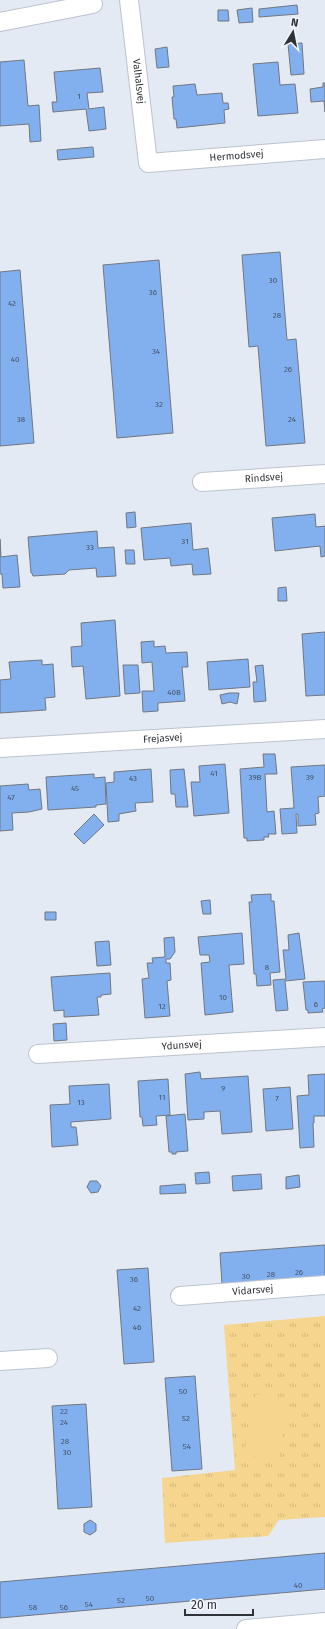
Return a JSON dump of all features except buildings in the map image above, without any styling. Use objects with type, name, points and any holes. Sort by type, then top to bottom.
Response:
[{"type":"street","name":"Valhalsvej","points":[[129,0],[148,162]]},
{"type":"street","points":[[0,22],[93,4]]},
{"type":"street","name":"Hermodsvej","points":[[148,162],[325,149]]},
{"type":"street","name":"Rindsvej","points":[[202,482],[325,474]]},
{"type":"street","name":"Frejasvej","points":[[0,748],[325,729]]},
{"type":"street","name":"Ydunsvej","points":[[38,1054],[325,1037]]},
{"type":"street","name":"Vidarsvej","points":[[180,1296],[325,1285]]},
{"type":"street","points":[[0,1361],[48,1358]]},
{"type":"street","points":[[246,1629],[325,1622]]},
{"type":"green space","points":[[325,1316],[325,1517],[279,1520],[268,1536],[165,1543],[162,1478],[235,1470],[224,1325]]},
{"type":"green space","points":[[256,1394],[289,1401],[278,1462],[244,1454]]}]
